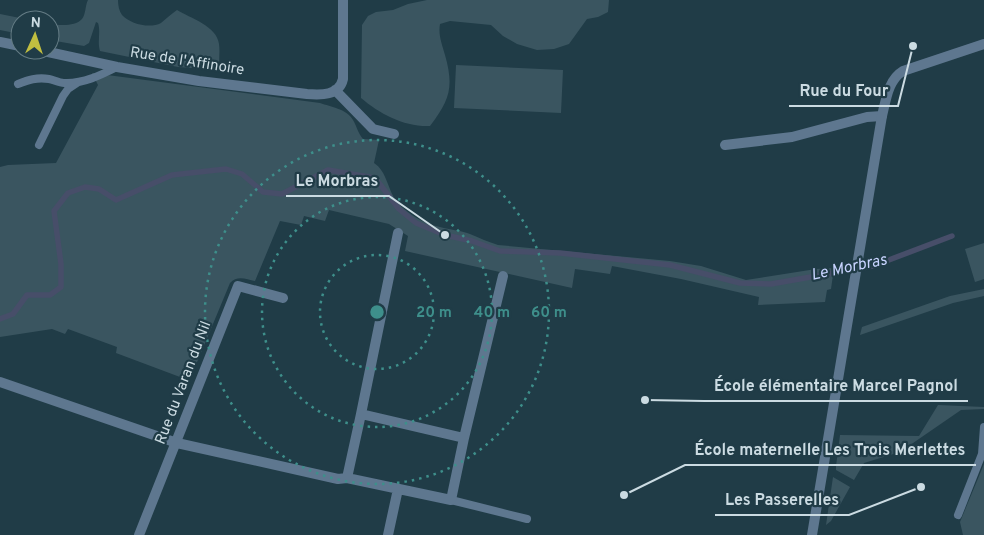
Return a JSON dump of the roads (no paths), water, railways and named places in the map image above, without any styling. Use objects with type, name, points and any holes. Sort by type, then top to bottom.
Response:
[{"type":"street","points":[[343,0],[343,79],[342,84],[334,91],[373,129],[394,134]]},
{"type":"street","points":[[812,535],[882,116],[892,80],[903,71],[984,44]]},
{"type":"street","name":"Rue de l'Affinoire","points":[[60,54],[199,81],[320,95],[334,91]]},
{"type":"street","points":[[725,145],[792,137],[867,117],[882,116]]},
{"type":"street","points":[[347,478],[398,233]]},
{"type":"street","points":[[0,382],[177,443],[451,500],[503,276]]},
{"type":"street","name":"Rue du Varan du Nil","points":[[139,535],[238,286],[283,298]]},
{"type":"street","points":[[361,414],[464,438]]},
{"type":"street","points":[[388,535],[398,489]]},
{"type":"lane","points":[[18,84],[33,79],[46,79],[64,83],[79,82],[100,76],[117,66]]},
{"type":"lane","points":[[39,145],[63,96],[68,89],[79,82]]},
{"type":"lane","points":[[958,514],[982,454],[984,427]]},
{"type":"lane","points":[[451,500],[527,519]]},
{"type":"waterway","name":"Le Morbras","points":[[0,319],[13,314],[27,295],[50,295],[61,287],[61,264],[54,211],[68,193],[85,187],[99,189],[116,200],[172,175],[226,169],[242,174],[263,192],[282,194],[328,170],[375,178],[399,209],[416,223],[445,235],[472,241],[500,251],[560,253],[670,265],[740,283],[771,284],[873,266],[952,236]]},
{"type":"place","name":"Rue du Four","points":[[913,46]]},
{"type":"place","name":"Le Morbras","points":[[445,235]]},
{"type":"place","name":"École élémentaire Marcel Pagnol","points":[[645,400]]},
{"type":"place","name":"Les Passerelles","points":[[921,487]]},
{"type":"place","name":"École maternelle Les Trois Merlettes","points":[[624,495]]}]
